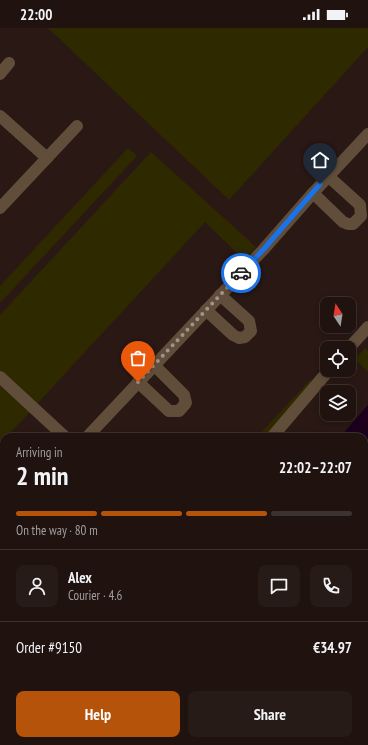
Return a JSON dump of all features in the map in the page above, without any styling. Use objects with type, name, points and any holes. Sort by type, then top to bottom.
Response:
[{"type":"street","points":[[0,74],[9,64]]},
{"type":"street","points":[[0,116],[47,158]]},
{"type":"street","points":[[0,208],[76,126]]},
{"type":"street","points":[[91,433],[263,250],[328,176],[368,134]]},
{"type":"street","points":[[313,193],[344,222],[354,224],[361,216],[360,206],[328,176]]},
{"type":"street","points":[[206,310],[233,335],[239,338],[245,337],[251,330],[249,321],[220,294]]},
{"type":"street","points":[[355,341],[368,327]]},
{"type":"street","points":[[138,382],[169,411],[179,411],[186,403],[184,395],[154,366]]},
{"type":"street","points":[[0,377],[62,433]]},
{"type":"street","points":[[275,433],[323,377]]},
{"type":"shaded area","points":[[48,28],[368,28],[368,47],[229,200]]},
{"type":"shaded area","points":[[128,148],[137,156],[0,303],[0,286]]},
{"type":"shaded area","points":[[151,152],[256,247],[244,260],[205,222],[37,404],[0,371],[0,315]]},
{"type":"shaded area","points":[[365,348],[368,351],[368,372],[356,360],[356,358]]},
{"type":"shaded area","points":[[310,380],[312,382],[270,433],[261,433]]},
{"type":"shaded area","points":[[0,386],[30,412],[10,433],[0,433]]},
{"type":"shaded area","points":[[368,405],[368,433],[344,433],[354,421],[356,421],[356,419]]},
{"type":"way so far","points":[[138,382],[241,273]]},
{"type":"route","points":[[241,273],[320,184]]}]
